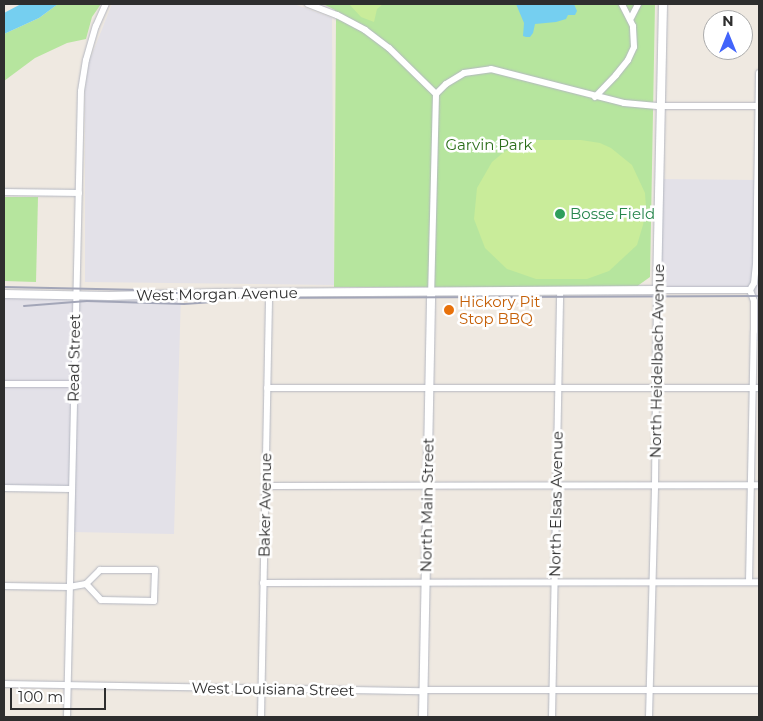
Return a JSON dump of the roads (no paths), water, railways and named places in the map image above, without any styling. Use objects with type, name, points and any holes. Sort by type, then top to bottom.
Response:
[{"type":"street","name":"Read Street","points":[[67,717],[71,489],[83,78],[96,26],[106,4]]},
{"type":"street","points":[[308,4],[365,30],[389,48],[436,94]]},
{"type":"street","points":[[595,96],[628,60],[634,47],[635,37],[630,18],[622,4]]},
{"type":"street","points":[[630,18],[638,4]]},
{"type":"street","name":"North Heidelbach Avenue","points":[[649,717],[656,485],[662,4]]},
{"type":"street","points":[[431,293],[436,94],[446,84],[464,73],[491,69],[624,103],[660,106],[759,106]]},
{"type":"street","points":[[749,582],[756,388],[754,301],[750,290],[754,283],[758,201],[759,72]]},
{"type":"street","points":[[4,192],[79,193]]},
{"type":"street","points":[[657,290],[750,290]]},
{"type":"street","name":"West Morgan Avenue","points":[[4,294],[76,296],[657,290]]},
{"type":"street","name":"North Elsas Avenue","points":[[552,717],[560,291]]},
{"type":"street","name":"Baker Avenue","points":[[261,717],[269,293]]},
{"type":"street","name":"North Main Street","points":[[423,717],[431,293]]},
{"type":"street","points":[[4,384],[74,384]]},
{"type":"street","points":[[268,388],[756,388]]},
{"type":"street","points":[[266,486],[759,485]]},
{"type":"street","points":[[4,488],[71,489]]},
{"type":"street","points":[[4,586],[69,587],[86,584],[100,570],[155,570],[154,601],[100,600],[86,584]]},
{"type":"street","points":[[264,583],[759,582]]},
{"type":"street","name":"West Louisiana Street","points":[[4,684],[262,690],[759,690]]},
{"type":"water","points":[[21,4],[58,4],[39,18],[4,34],[4,13]]},
{"type":"water","points":[[516,4],[574,4],[577,11],[575,15],[568,15],[566,19],[535,24],[533,33],[530,37],[526,37],[523,36],[524,23]]},
{"type":"railway","points":[[4,287],[143,290],[232,298],[759,296]]},
{"type":"railway","points":[[24,306],[87,301],[184,304],[213,302]]},
{"type":"place","name":"Bosse Field","points":[[560,214]]},
{"type":"place","name":"Hickory Pit Stop BBQ","points":[[449,310]]},
{"type":"park label","name":"Garvin Park","points":[[489,145]]}]
